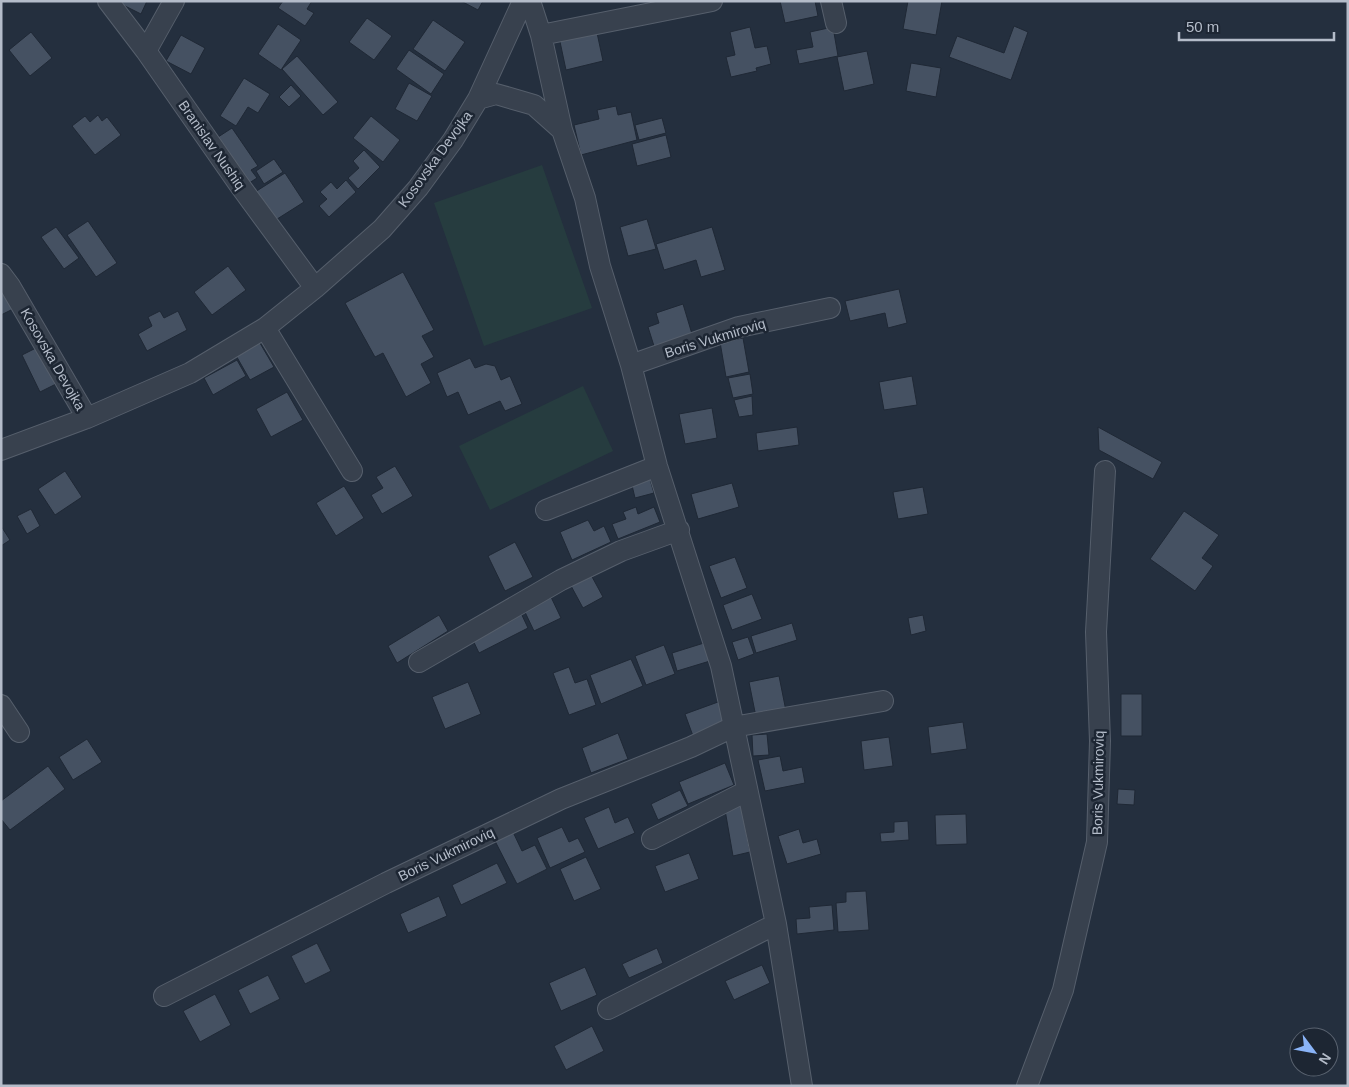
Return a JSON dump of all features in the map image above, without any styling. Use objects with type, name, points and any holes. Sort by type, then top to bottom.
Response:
[{"type":"street","name":"Branislav Nushiq","points":[[108,1],[146,51],[238,183],[315,288]]},
{"type":"street","points":[[146,51],[174,1]]},
{"type":"street","name":"Kosovska Devojka","points":[[1,450],[88,418],[190,373],[265,328],[315,288],[382,229],[418,188],[478,99],[523,1]]},
{"type":"street","points":[[530,1],[540,35],[562,130],[585,198],[600,266],[631,365],[657,466],[721,666],[776,924],[802,1086]]},
{"type":"street","points":[[540,35],[712,1]]},
{"type":"street","points":[[831,1],[836,23]]},
{"type":"street","points":[[478,99],[496,94],[534,105],[562,130]]},
{"type":"street","name":"Kosovska Devojka","points":[[1,274],[88,418]]},
{"type":"street","name":"Boris Vukmiroviq","points":[[631,365],[739,327],[830,308]]},
{"type":"street","points":[[265,328],[352,471]]},
{"type":"street","points":[[546,510],[657,466]]},
{"type":"street","name":"Boris Vukmiroviq","points":[[1027,1086],[1063,990],[1097,842],[1100,741],[1096,632],[1105,470]]},
{"type":"street","points":[[419,662],[561,580],[621,551],[679,530]]},
{"type":"street","name":"Boris Vukmiroviq","points":[[164,996],[386,883],[561,799],[691,747],[734,727],[883,701]]},
{"type":"street","points":[[1,705],[19,732]]},
{"type":"street","points":[[652,839],[747,791]]},
{"type":"street","points":[[608,1009],[776,924]]},
{"type":"green space","points":[[542,165],[592,308],[484,346],[434,203]]},
{"type":"green space","points":[[583,386],[613,451],[490,510],[459,446]]},
{"type":"building","points":[[115,1],[147,1],[141,14]]},
{"type":"building","points":[[283,1],[312,1],[307,9],[314,13],[305,26],[278,8]]},
{"type":"building","points":[[461,1],[483,1],[478,10]]},
{"type":"building","points":[[780,1],[815,1],[818,16],[785,23]]},
{"type":"building","points":[[908,1],[942,1],[936,35],[903,29]]},
{"type":"building","points":[[367,18],[392,36],[374,60],[349,42]]},
{"type":"building","points":[[433,20],[465,42],[445,71],[413,49]]},
{"type":"building","points":[[278,24],[301,40],[281,70],[258,54]]},
{"type":"building","points":[[1014,26],[1028,32],[1011,80],[949,57],[957,36],[1004,53]]},
{"type":"building","points":[[750,27],[755,48],[767,46],[771,64],[756,68],[757,71],[731,77],[726,57],[735,55],[730,32]]},
{"type":"building","points":[[833,27],[838,56],[799,64],[796,50],[813,47],[810,32]]},
{"type":"building","points":[[596,28],[603,61],[566,70],[559,37]]},
{"type":"building","points":[[31,32],[52,58],[30,76],[9,50]]},
{"type":"building","points":[[181,35],[205,48],[191,74],[166,61]]},
{"type":"building","points":[[409,50],[444,74],[431,94],[396,69]]},
{"type":"building","points":[[867,51],[874,84],[844,91],[837,57]]},
{"type":"building","points":[[297,56],[338,102],[323,115],[282,69]]},
{"type":"building","points":[[911,63],[941,68],[936,97],[906,91]]},
{"type":"building","points":[[244,78],[270,94],[258,113],[248,107],[236,126],[220,116]]},
{"type":"building","points":[[409,83],[432,96],[417,121],[395,109]]},
{"type":"building","points":[[291,85],[301,96],[289,107],[279,97]]},
{"type":"building","points":[[616,106],[618,115],[631,112],[637,140],[581,155],[574,125],[599,119],[597,110]]},
{"type":"building","points":[[98,115],[102,121],[107,117],[121,135],[95,155],[72,126],[85,116],[90,122]]},
{"type":"building","points":[[371,116],[400,140],[383,162],[353,138]]},
{"type":"building","points":[[662,118],[666,133],[639,140],[635,125]]},
{"type":"building","points":[[232,128],[258,166],[251,170],[257,178],[246,185],[215,139]]},
{"type":"building","points":[[666,135],[671,157],[637,166],[632,144]]},
{"type":"building","points":[[364,150],[380,167],[358,189],[348,178],[359,168],[353,161]]},
{"type":"building","points":[[274,159],[283,172],[264,184],[256,171]]},
{"type":"building","points":[[285,173],[304,202],[274,221],[255,192]]},
{"type":"building","points":[[346,180],[356,192],[329,217],[319,206],[327,199],[320,192],[331,182],[337,189]]},
{"type":"building","points":[[647,219],[656,249],[628,256],[620,227]]},
{"type":"building","points":[[88,221],[117,263],[96,277],[67,235]]},
{"type":"building","points":[[56,227],[79,258],[64,269],[41,237]]},
{"type":"building","points":[[712,227],[725,270],[701,277],[696,260],[664,270],[656,244]]},
{"type":"building","points":[[228,266],[246,290],[212,315],[194,292]]},
{"type":"building","points":[[403,272],[434,330],[422,336],[434,357],[421,364],[431,383],[406,397],[383,353],[375,357],[345,303]]},
{"type":"building","points":[[1,287],[13,309],[1,315]]},
{"type":"building","points":[[899,289],[907,323],[888,328],[885,313],[850,321],[845,301]]},
{"type":"building","points":[[683,304],[692,334],[654,346],[648,327],[659,323],[656,313]]},
{"type":"building","points":[[160,311],[164,318],[178,311],[187,330],[147,351],[138,334],[152,326],[148,317]]},
{"type":"building","points":[[257,338],[274,367],[250,380],[234,352]]},
{"type":"building","points":[[743,338],[749,372],[726,377],[720,342]]},
{"type":"building","points":[[40,346],[58,383],[40,392],[22,355]]},
{"type":"building","points":[[470,358],[475,368],[486,364],[495,366],[501,380],[510,376],[522,404],[505,411],[500,401],[468,415],[458,392],[447,397],[437,373]]},
{"type":"building","points":[[237,360],[246,376],[213,395],[204,378]]},
{"type":"building","points":[[750,374],[753,394],[733,398],[728,378]]},
{"type":"building","points":[[912,376],[917,405],[884,410],[879,382]]},
{"type":"building","points":[[287,392],[303,420],[271,437],[256,409]]},
{"type":"building","points":[[752,396],[753,415],[739,417],[734,400]]},
{"type":"building","points":[[712,408],[717,438],[685,444],[679,414]]},
{"type":"building","points":[[797,427],[799,445],[758,451],[756,433]]},
{"type":"building","points":[[1098,427],[1162,462],[1153,479],[1099,450]]},
{"type":"building","points":[[395,466],[413,496],[382,514],[371,495],[383,488],[376,477]]},
{"type":"building","points":[[65,471],[82,497],[55,515],[38,489]]},
{"type":"building","points":[[649,476],[654,493],[635,498],[631,481]]},
{"type":"building","points":[[732,483],[739,507],[698,519],[691,494]]},
{"type":"building","points":[[344,486],[364,518],[336,536],[316,503]]},
{"type":"building","points":[[923,487],[928,514],[898,519],[893,492]]},
{"type":"building","points":[[636,507],[638,514],[654,507],[660,522],[618,539],[612,524],[626,519],[623,512]]},
{"type":"building","points":[[31,509],[40,526],[27,534],[17,516]]},
{"type":"building","points":[[1184,511],[1219,535],[1202,558],[1213,566],[1195,591],[1150,559]]},
{"type":"building","points":[[588,520],[594,531],[604,526],[611,542],[572,560],[560,532]]},
{"type":"building","points":[[1,526],[10,540],[1,546]]},
{"type":"building","points":[[515,542],[533,577],[505,591],[488,556]]},
{"type":"building","points":[[735,557],[747,588],[721,598],[709,566]]},
{"type":"building","points":[[590,573],[603,597],[583,608],[570,584]]},
{"type":"building","points":[[752,594],[762,619],[732,630],[723,605]]},
{"type":"building","points":[[551,597],[561,618],[534,631],[524,610]]},
{"type":"building","points":[[520,611],[528,628],[479,653],[471,636]]},
{"type":"building","points":[[439,615],[448,631],[397,663],[388,646]]},
{"type":"building","points":[[923,615],[926,631],[911,635],[908,618]]},
{"type":"building","points":[[792,623],[797,640],[756,653],[751,636]]},
{"type":"building","points":[[748,637],[754,654],[738,660],[732,642]]},
{"type":"building","points":[[704,643],[710,661],[677,671],[672,653]]},
{"type":"building","points":[[664,645],[675,674],[646,685],[635,656]]},
{"type":"building","points":[[631,659],[643,686],[601,704],[590,675]]},
{"type":"building","points":[[569,667],[575,683],[587,679],[596,705],[569,715],[553,673]]},
{"type":"building","points":[[779,676],[786,711],[756,717],[749,682]]},
{"type":"building","points":[[468,682],[481,714],[445,729],[432,697]]},
{"type":"building","points":[[1121,694],[1142,694],[1142,736],[1121,736]]},
{"type":"building","points":[[718,702],[726,723],[693,736],[685,714]]},
{"type":"building","points":[[963,722],[967,749],[931,754],[928,727]]},
{"type":"building","points":[[618,733],[628,759],[591,773],[582,748]]},
{"type":"building","points":[[767,734],[769,755],[753,756],[752,735]]},
{"type":"building","points":[[889,737],[893,766],[864,770],[861,741]]},
{"type":"building","points":[[87,739],[102,762],[73,780],[59,757]]},
{"type":"building","points":[[780,756],[783,771],[802,767],[805,783],[765,791],[758,760]]},
{"type":"building","points":[[725,763],[734,785],[688,804],[679,782]]},
{"type":"building","points":[[48,766],[65,789],[10,830],[1,819],[1,801]]},
{"type":"building","points":[[1118,789],[1135,790],[1134,805],[1117,804]]},
{"type":"building","points":[[680,790],[688,806],[658,820],[651,804]]},
{"type":"building","points":[[740,800],[750,852],[733,856],[724,804]]},
{"type":"building","points":[[609,807],[615,823],[628,817],[635,833],[598,849],[584,818]]},
{"type":"building","points":[[966,814],[967,844],[936,845],[935,815]]},
{"type":"building","points":[[908,821],[909,840],[881,842],[880,833],[894,832],[894,822]]},
{"type":"building","points":[[562,827],[569,842],[578,838],[585,852],[550,868],[537,838]]},
{"type":"building","points":[[799,829],[803,843],[817,839],[821,854],[787,864],[778,836]]},
{"type":"building","points":[[513,832],[522,851],[535,845],[547,869],[517,884],[495,841]]},
{"type":"building","points":[[689,853],[699,879],[665,892],[655,866]]},
{"type":"building","points":[[586,857],[601,889],[574,901],[560,869]]},
{"type":"building","points":[[497,863],[507,883],[461,905],[452,885]]},
{"type":"building","points":[[866,891],[869,930],[838,932],[836,903],[846,902],[846,892]]},
{"type":"building","points":[[439,896],[447,916],[408,933],[400,914]]},
{"type":"building","points":[[832,905],[834,930],[797,934],[796,919],[810,918],[809,907]]},
{"type":"building","points":[[317,943],[331,971],[305,984],[291,956]]},
{"type":"building","points":[[657,948],[663,963],[629,978],[622,964]]},
{"type":"building","points":[[762,965],[770,983],[734,1000],[725,981]]},
{"type":"building","points":[[585,967],[597,995],[561,1011],[549,983]]},
{"type":"building","points":[[268,975],[280,999],[250,1014],[238,990]]},
{"type":"building","points":[[215,994],[231,1025],[200,1042],[183,1011]]},
{"type":"building","points":[[592,1026],[604,1051],[566,1070],[554,1046]]}]
